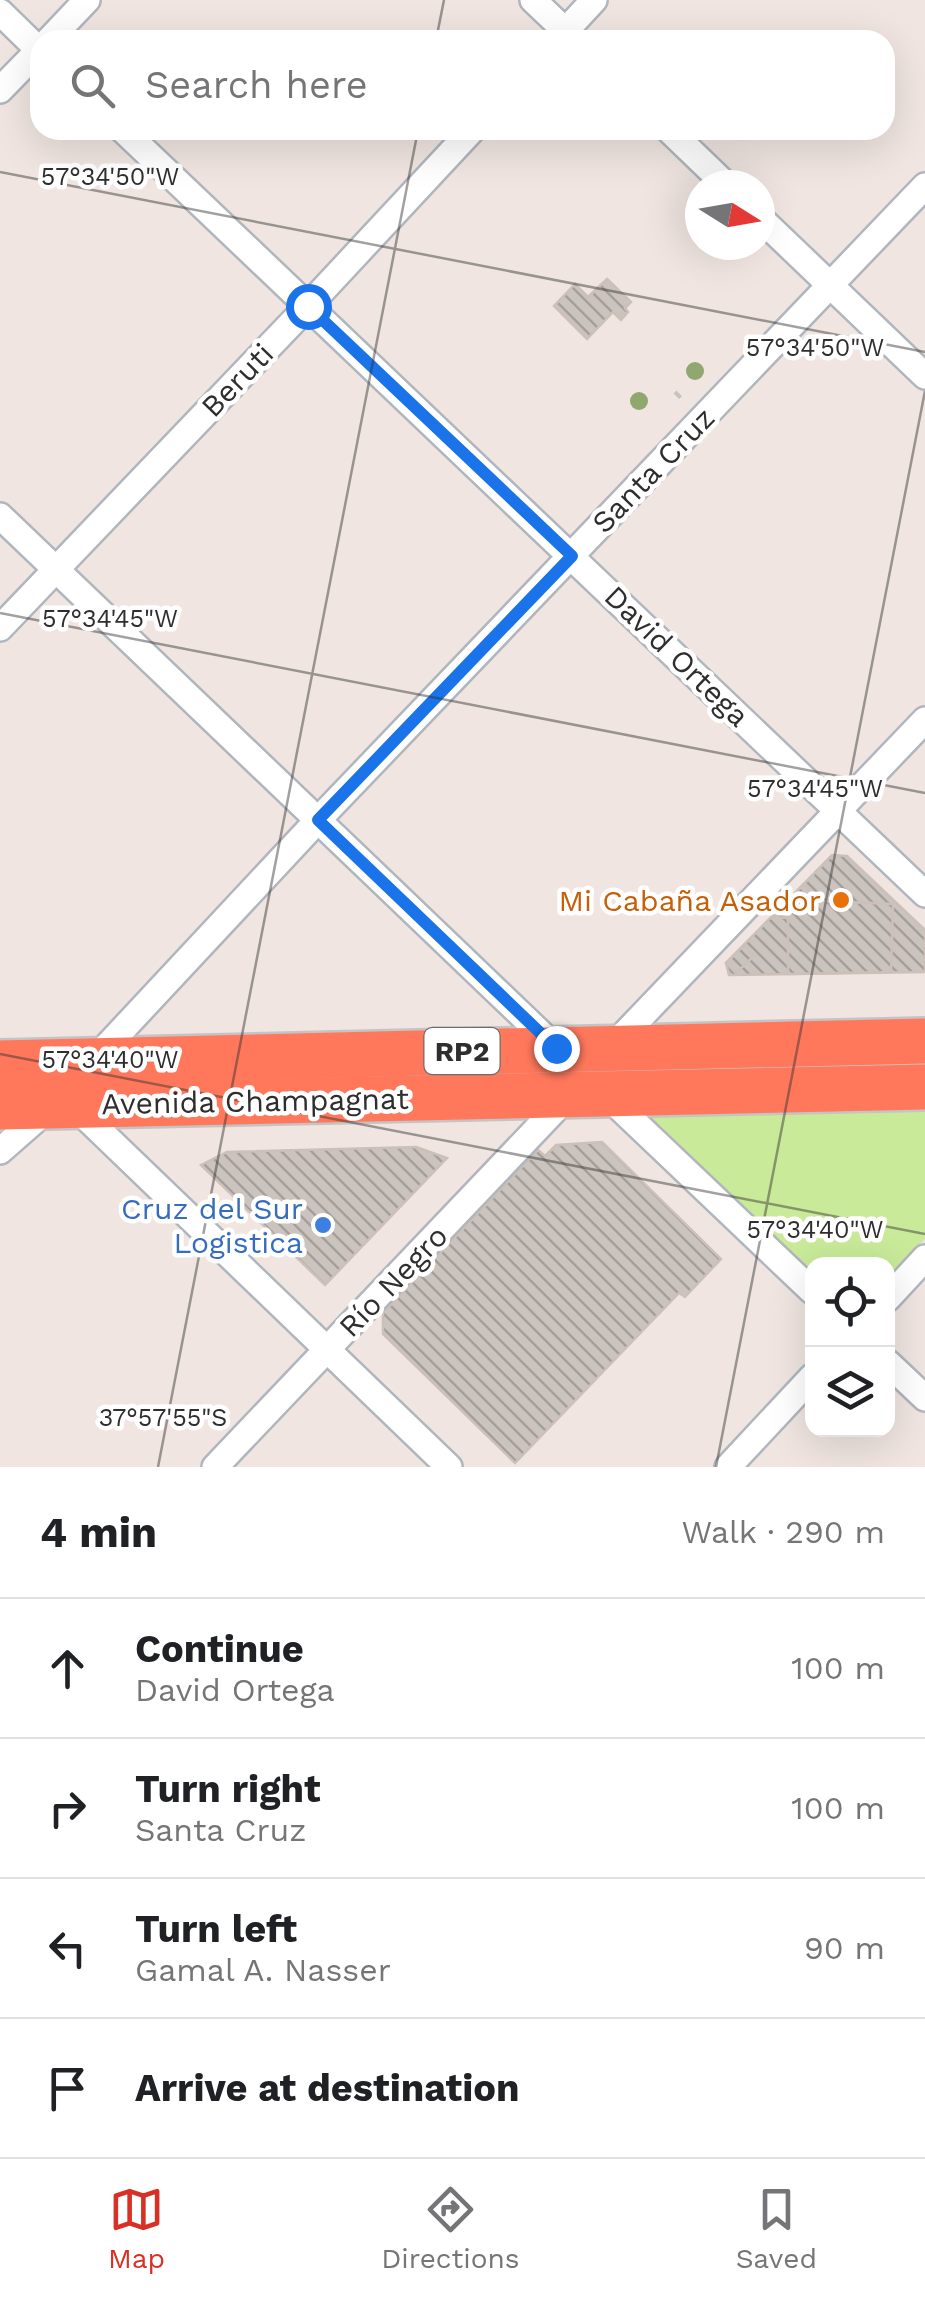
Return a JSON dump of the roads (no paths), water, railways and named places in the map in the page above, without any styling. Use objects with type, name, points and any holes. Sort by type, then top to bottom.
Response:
[{"type":"highway","name":"RP2","points":[[0,1064],[925,1040]]},
{"type":"highway","name":"RP2","points":[[587,1094],[925,1086]]},
{"type":"highway","name":"Avenida Champagnat","points":[[0,1107],[587,1094]]},
{"type":"street","points":[[58,30],[87,0]]},
{"type":"street","points":[[533,0],[560,30]]},
{"type":"street","points":[[571,30],[594,0]]},
{"type":"street","points":[[0,12],[30,40]]},
{"type":"street","points":[[0,90],[30,60]]},
{"type":"street","name":"David Ortega","points":[[134,140],[925,894]]},
{"type":"street","name":"Beruti","points":[[0,628],[463,140]]},
{"type":"street","points":[[679,140],[710,170]]},
{"type":"street","name":"Santa Cruz","points":[[94,1060],[318,820],[925,186]]},
{"type":"street","points":[[775,232],[925,376]]},
{"type":"street","points":[[0,516],[556,1048]]},
{"type":"street","points":[[612,1047],[925,720]]},
{"type":"street","points":[[587,1094],[805,1286]]},
{"type":"street","name":"Río Negro","points":[[215,1467],[326,1351],[587,1094]]},
{"type":"street","points":[[0,1150],[63,1105],[449,1467]]},
{"type":"street","points":[[895,1290],[925,1258]]},
{"type":"street","points":[[895,1370],[925,1398]]},
{"type":"street","points":[[728,1467],[805,1385]]},
{"type":"place","name":"Mi Cabaña Asador","points":[[841,900]]},
{"type":"place","name":"Cruz del Sur Logistica","points":[[323,1225]]}]
